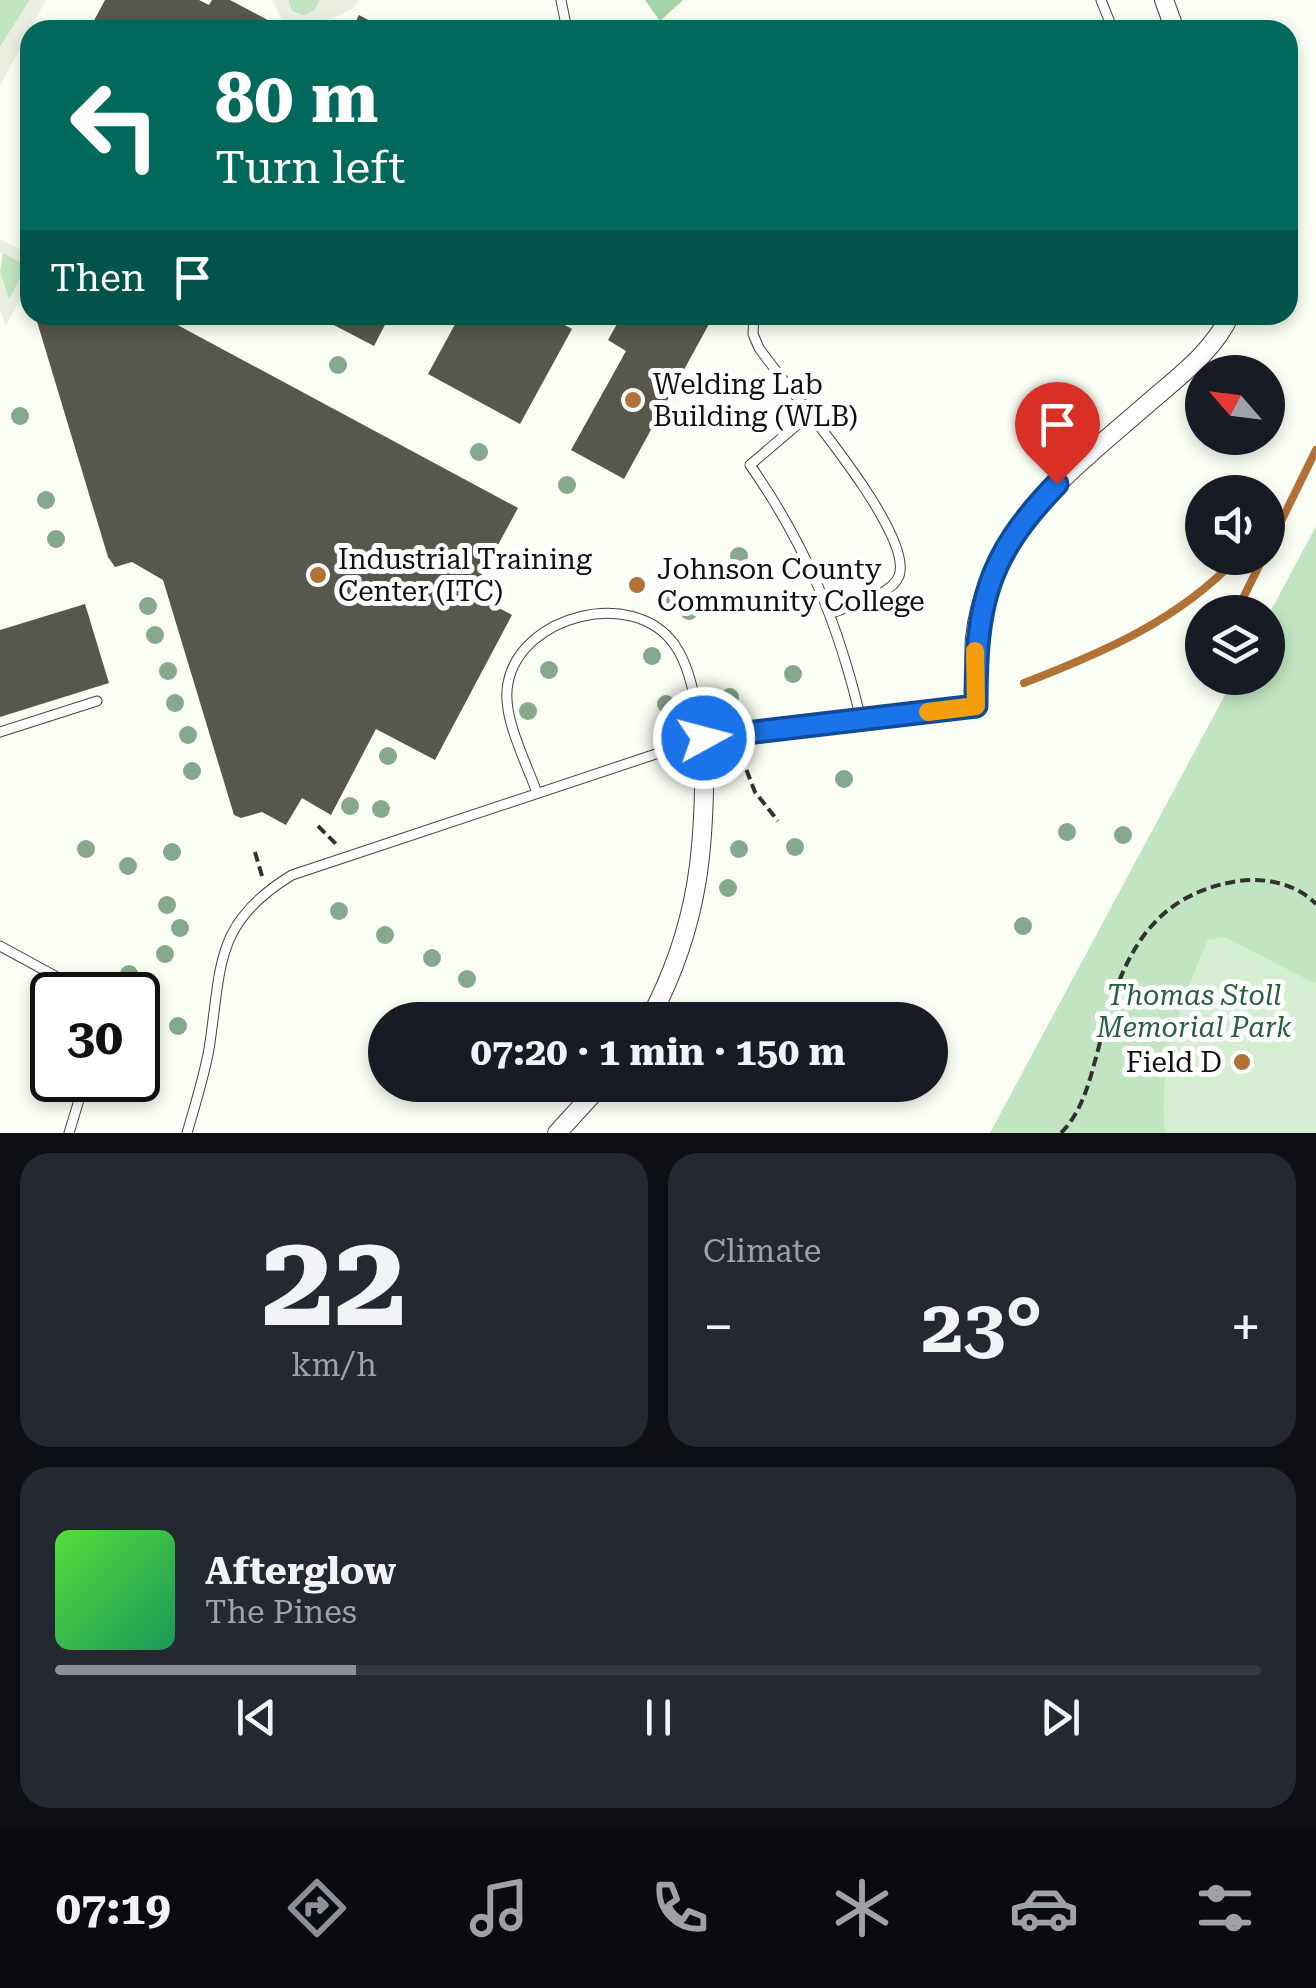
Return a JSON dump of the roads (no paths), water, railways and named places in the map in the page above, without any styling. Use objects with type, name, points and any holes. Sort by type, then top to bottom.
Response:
[{"type":"street","points":[[657,1002],[679,955],[699,883],[706,817],[704,738],[976,706],[975,638],[997,565],[1012,537],[1057,484],[1202,356],[1223,325]]},
{"type":"street","points":[[557,1133],[585,1102]]},
{"type":"lane","points":[[753,325],[759,348],[859,480],[900,565],[900,574],[885,590],[832,613]]},
{"type":"lane","points":[[812,413],[750,464],[807,556],[832,613],[861,720]]},
{"type":"lane","points":[[187,1133],[208,1048],[223,948],[246,908],[292,874],[704,738],[682,661],[675,645],[658,628],[634,616],[606,613],[576,618],[533,642],[508,681],[507,702],[536,793]]},
{"type":"lane","points":[[0,732],[97,701]]},
{"type":"lane","points":[[0,946],[48,972]]},
{"type":"lane","points":[[69,1133],[78,1102]]},
{"type":"railway","points":[[1285,513],[1316,450]]},
{"type":"railway","points":[[1024,683],[1138,632],[1165,617],[1219,575]]},
{"type":"railway","points":[[1244,595],[1254,575]]},
{"type":"place","name":"Welding Lab Building (WLB)","points":[[633,400]]},
{"type":"place","name":"Industrial Training Center (ITC)","points":[[318,575]]},
{"type":"place","name":"Johnson County Community College","points":[[637,585]]},
{"type":"place","name":"Field D","points":[[1242,1062]]},
{"type":"park label","name":"Thomas Stoll Memorial Park","points":[[1194,1011]]}]
